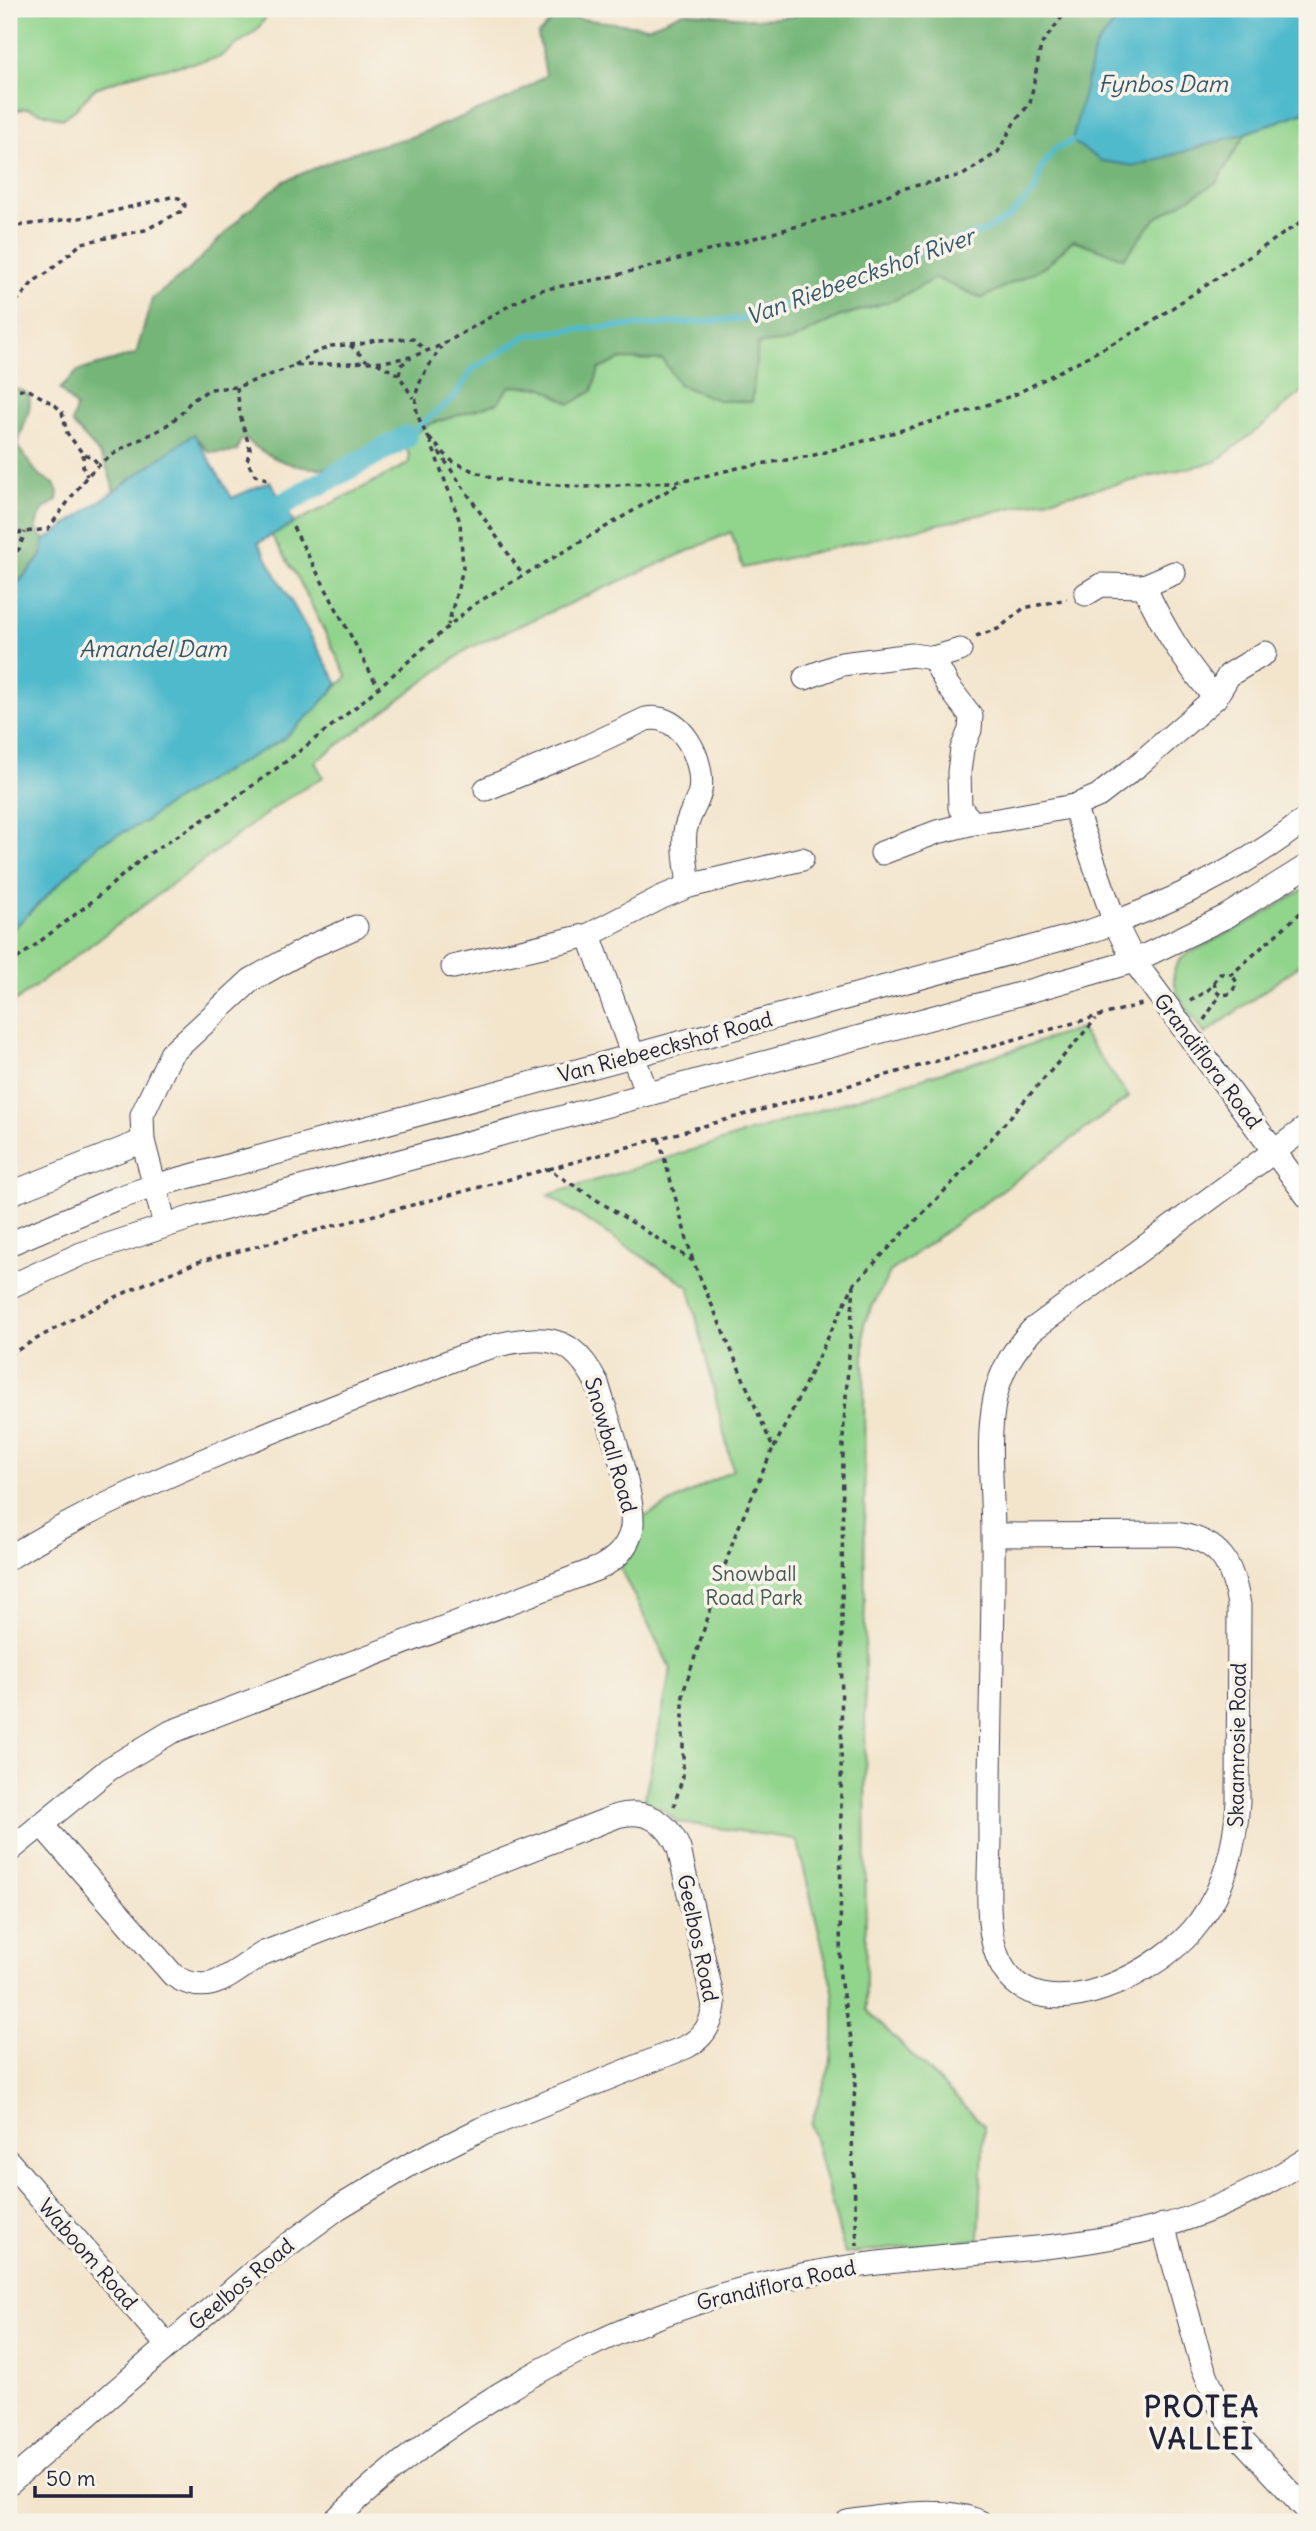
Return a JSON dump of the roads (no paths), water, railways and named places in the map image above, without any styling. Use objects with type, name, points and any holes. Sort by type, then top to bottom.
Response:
[{"type":"street","points":[[1086,594],[1101,585],[1144,586],[1174,573]]},
{"type":"street","points":[[1144,586],[1179,654],[1215,698]]},
{"type":"street","points":[[804,678],[842,664],[912,654],[933,658],[960,650]]},
{"type":"street","points":[[882,853],[937,832],[973,823],[1074,806],[1098,796],[1215,698],[1229,675],[1265,653]]},
{"type":"street","points":[[933,658],[948,685],[971,716],[970,730],[962,749],[958,772],[960,808],[973,823]]},
{"type":"street","points":[[486,789],[646,719],[667,719],[678,727],[685,737],[698,768],[701,784],[685,828],[689,886]]},
{"type":"street","name":"Grandiflora Road","points":[[1074,806],[1115,923],[1134,961],[1307,1196]]},
{"type":"street","name":"Van Riebeeckshof Road","points":[[9,1244],[115,1199],[154,1186],[1115,923],[1226,871],[1307,818]]},
{"type":"street","points":[[453,967],[589,935],[689,886],[802,859]]},
{"type":"street","name":"Van Riebeeckshof Road","points":[[9,1287],[80,1254],[165,1226],[1134,961],[1227,916],[1307,866]]},
{"type":"street","points":[[165,1226],[143,1141],[142,1115],[162,1068],[171,1054],[251,980],[312,946],[356,927]]},
{"type":"street","points":[[589,935],[646,1094]]},
{"type":"street","name":"Skaamrosie Road","points":[[993,1535],[1164,1534],[1197,1537],[1215,1548],[1228,1565],[1235,1582],[1239,1605],[1238,1802],[1236,1834],[1229,1863],[1217,1893],[1199,1923],[1173,1950],[1145,1970],[1115,1985],[1083,1994],[1056,1996],[1033,1992],[1014,1981],[1003,1967],[995,1949],[990,1892],[992,1443],[995,1400],[1002,1372],[1013,1351],[1032,1330],[1307,1127]]},
{"type":"street","points":[[9,1194],[143,1141]]},
{"type":"street","name":"Snowball Road","points":[[9,1558],[83,1515],[226,1449],[477,1352],[532,1339],[554,1342],[574,1350],[587,1365],[597,1383],[632,1506],[633,1519],[627,1543],[620,1553],[599,1568],[171,1732],[109,1769],[9,1851]]},
{"type":"street","name":"Geelbos Road","points":[[9,2483],[265,2262],[338,2208],[399,2170],[481,2129],[696,2042],[710,2023],[714,2005],[679,1849],[668,1828],[649,1816],[638,1813],[617,1816],[264,1953],[226,1978],[199,1987],[186,1984],[173,1975],[41,1824]]},
{"type":"street","name":"Grandiflora Road","points":[[333,2522],[377,2482],[458,2420],[536,2372],[597,2342],[698,2302],[751,2287],[857,2265],[1088,2240],[1163,2225],[1218,2206],[1255,2189],[1307,2158]]},
{"type":"street","name":"Waboom Road","points":[[9,2162],[168,2346]]},
{"type":"street","points":[[1163,2225],[1202,2365],[1218,2403],[1240,2438],[1307,2510]]},
{"type":"street","points":[[847,2522],[913,2514],[953,2515],[980,2522]]},
{"type":"water","name":"Fynbos Dam","points":[[1119,9],[1307,9],[1307,111],[1246,133],[1135,166],[1102,161],[1072,141],[1095,47],[1116,22]]},
{"type":"water","name":"Amandel Dam","points":[[194,434],[232,498],[270,481],[294,523],[258,543],[338,684],[316,709],[282,740],[219,774],[161,809],[145,822],[100,843],[9,933],[9,593],[42,556],[44,541]]},
{"type":"waterway","name":"Van Riebeeckshof River","points":[[406,437],[453,399],[473,369],[528,335],[580,329],[745,319],[985,231],[1008,218],[1034,192],[1042,167],[1054,150],[1072,141]]},
{"type":"waterway","name":"Van Riebeeckshof River","points":[[283,504],[406,437]]},
{"type":"district","name":"PROTEA VALLEI","points":[[1202,2423]]},
{"type":"park label","name":"Snowball Road Park","points":[[754,1585]]}]
